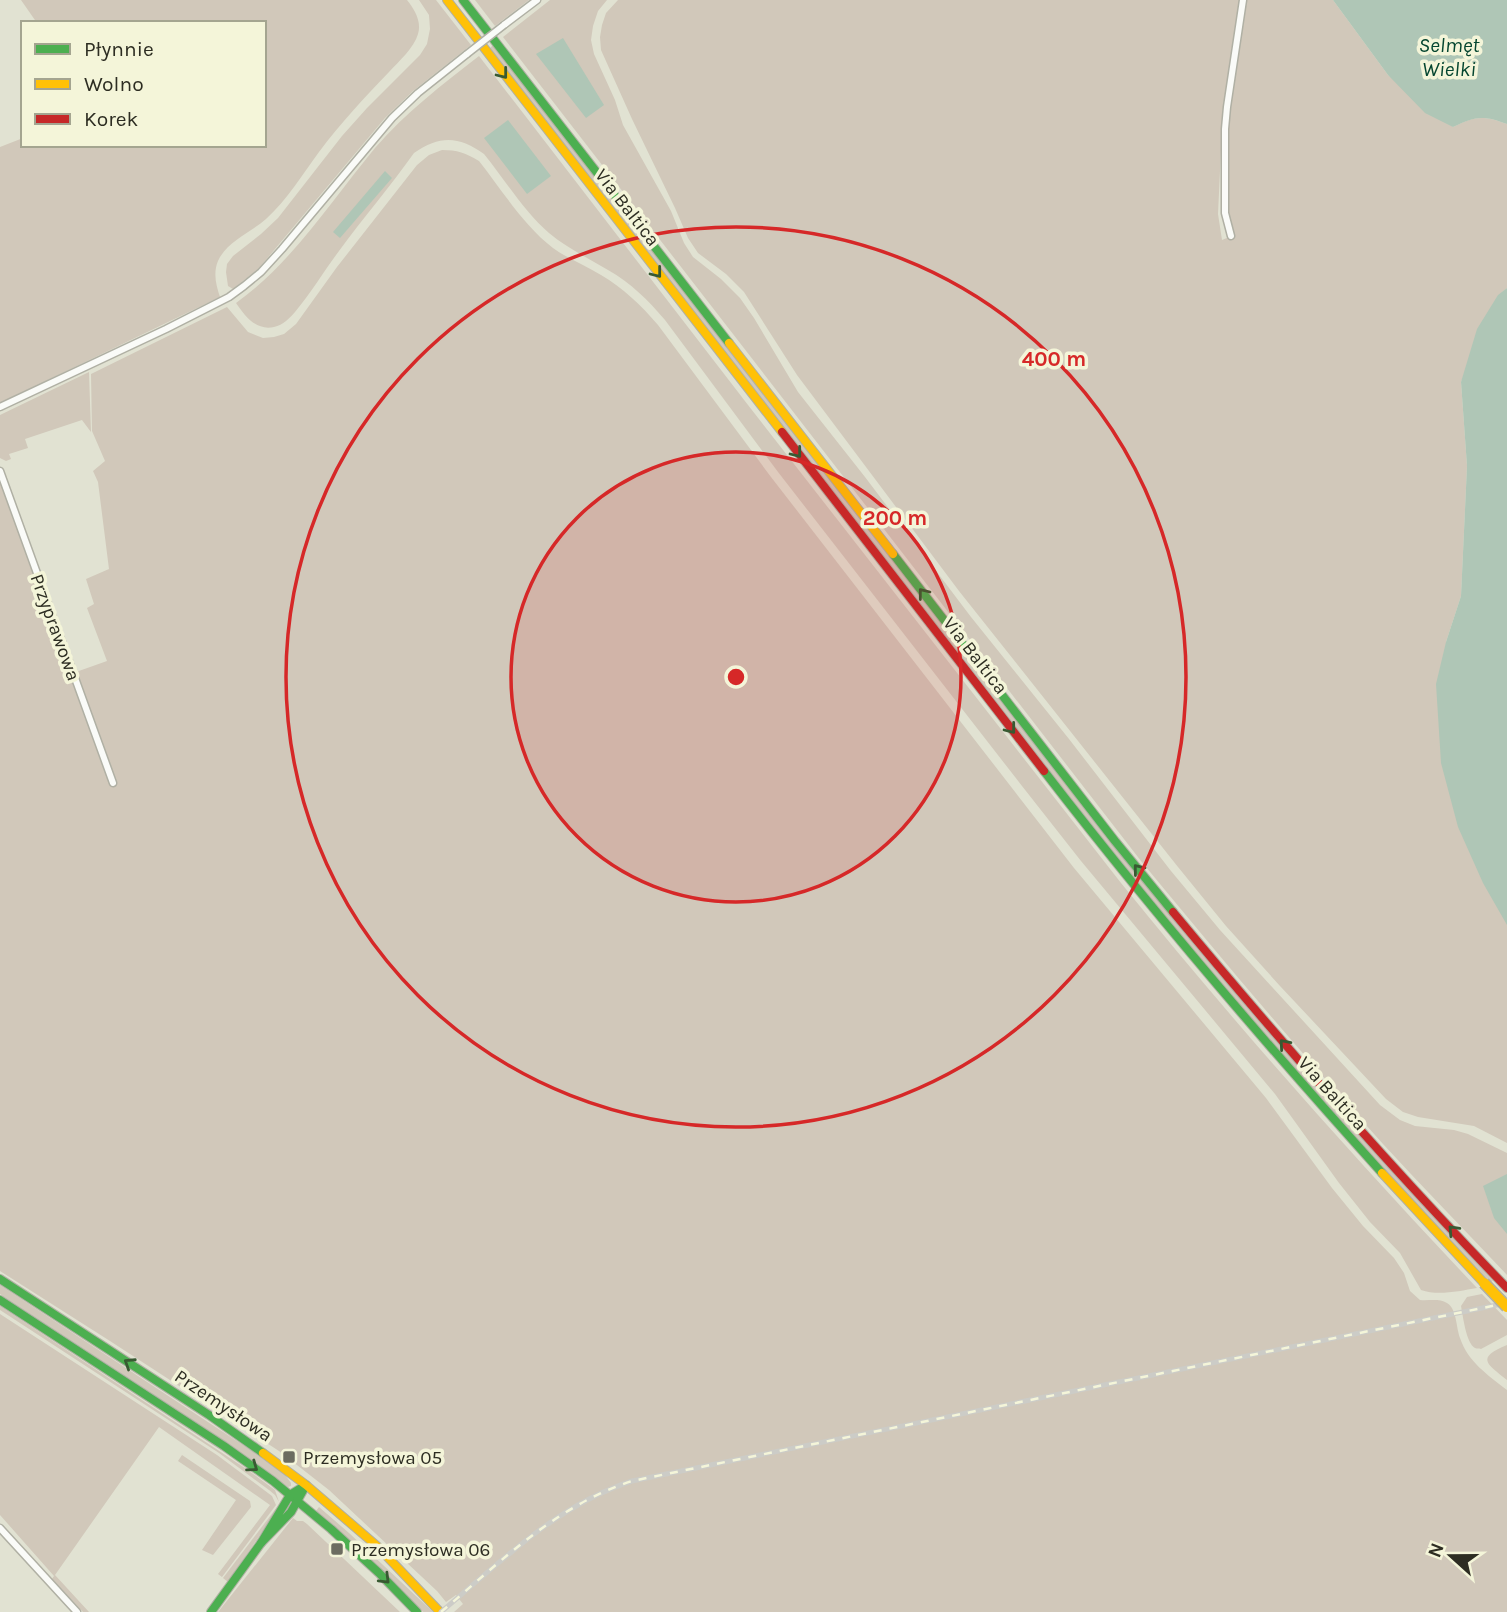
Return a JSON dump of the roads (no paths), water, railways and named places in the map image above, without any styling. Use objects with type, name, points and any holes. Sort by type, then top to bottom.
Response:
[{"type":"main road","name":"Via Baltica","points":[[447,0],[1177,939],[1308,1093],[1507,1307]]},
{"type":"main road","name":"Via Baltica","points":[[463,0],[1123,850],[1259,1016],[1503,1284]]},
{"type":"main road","name":"Przemysłowa","points":[[0,1279],[209,1415],[306,1485],[377,1546],[440,1612]]},
{"type":"main road","name":"Przemysłowa","points":[[0,1300],[224,1446],[294,1498],[362,1557],[417,1612]]},
{"type":"main road","points":[[211,1612],[306,1485]]},
{"type":"street","points":[[0,407],[229,298],[261,272],[282,249],[391,118],[418,93],[537,0]]},
{"type":"street","points":[[1231,236],[1225,213],[1225,129],[1243,0]]},
{"type":"street","name":"Przyprawowa","points":[[0,471],[113,783]]},
{"type":"street","points":[[0,1528],[77,1612]]},
{"type":"water","name":"Selmęt Wielki","points":[[1333,0],[1507,0],[1507,124],[1480,118],[1453,127],[1425,113],[1388,75]]},
{"type":"water","points":[[563,38],[604,105],[586,118],[536,54]]},
{"type":"water","points":[[508,120],[551,176],[527,194],[484,138]]},
{"type":"water","points":[[385,171],[392,178],[340,238],[333,232]]},
{"type":"water","points":[[1507,288],[1507,925],[1483,883],[1458,827],[1441,763],[1436,684],[1461,596],[1467,466],[1461,382],[1477,329],[1498,295]]},
{"type":"water","points":[[1507,1174],[1507,1234],[1494,1218],[1483,1186]]},
{"type":"railway","points":[[441,1612],[554,1520],[578,1505],[632,1481],[1507,1303]]},
{"type":"place","name":"Przemysłowa 05","points":[[289,1457]]},
{"type":"place","name":"Przemysłowa 06","points":[[337,1549]]}]
